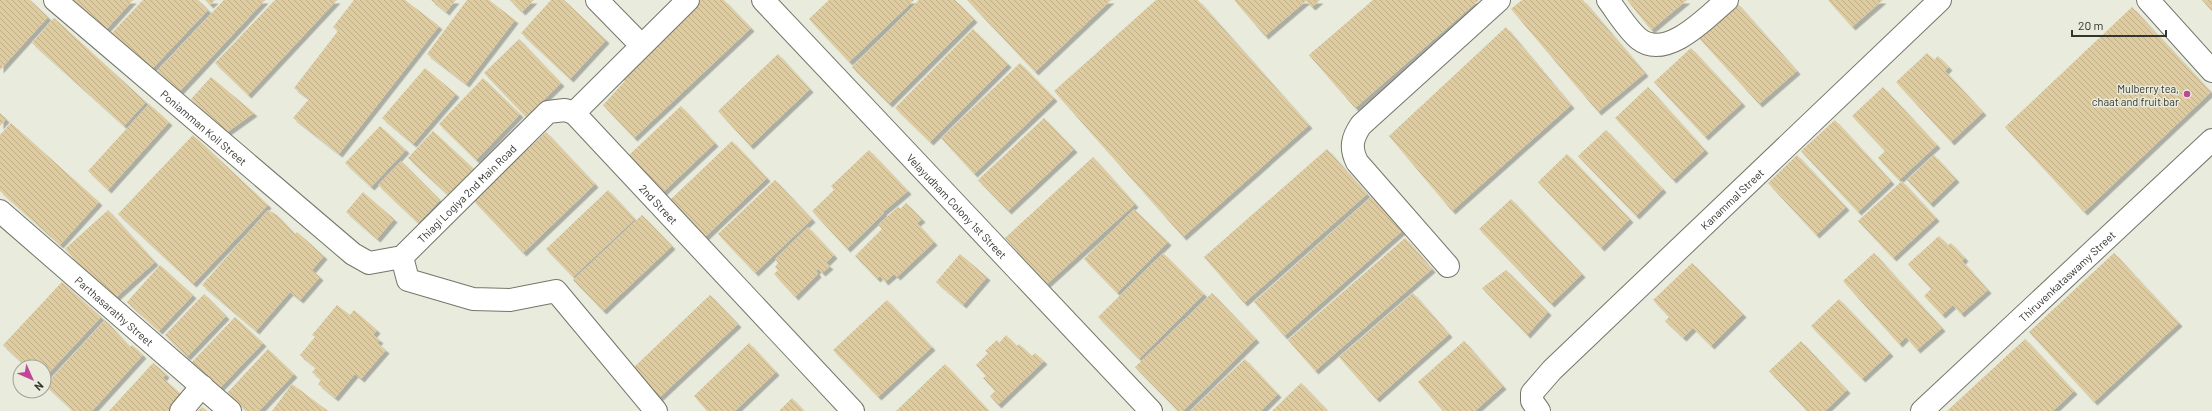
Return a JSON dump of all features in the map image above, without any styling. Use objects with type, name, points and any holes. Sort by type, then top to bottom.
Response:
[{"type":"street","name":"Poniamman Koil Street","points":[[55,0],[353,254],[369,263],[402,257]]},
{"type":"street","points":[[597,0],[641,45]]},
{"type":"street","points":[[574,113],[688,0]]},
{"type":"street","name":"Velayudham Colony 1st Street","points":[[763,0],[1151,411]]},
{"type":"street","points":[[1448,266],[1357,162],[1353,154],[1352,142],[1360,125],[1500,0]]},
{"type":"street","points":[[1608,0],[1640,39],[1651,43],[1662,43],[1676,40],[1689,33],[1727,0]]},
{"type":"street","name":"Kanammal Street","points":[[1535,406],[1532,393],[1552,370],[1940,0]]},
{"type":"street","points":[[2148,0],[2212,71]]},
{"type":"street","name":"Thiagi Logiya 2nd Main Road","points":[[402,257],[548,112],[565,110],[574,113]]},
{"type":"street","name":"2nd Street","points":[[574,113],[854,411]]},
{"type":"street","name":"Thiruvenkataswamy Street","points":[[1922,411],[2212,140]]},
{"type":"street","name":"Parthasarathy Street","points":[[0,211],[230,411]]},
{"type":"street","points":[[402,257],[408,280],[473,298],[510,300],[556,291],[656,411]]},
{"type":"street","points":[[181,411],[202,386]]},
{"type":"building","points":[[0,0],[30,0],[48,17],[0,70]]},
{"type":"building","points":[[73,0],[133,0],[104,32],[72,2]]},
{"type":"building","points":[[143,0],[198,0],[208,10],[151,70],[112,33]]},
{"type":"building","points":[[205,0],[215,0],[210,5]]},
{"type":"building","points":[[224,0],[265,0],[179,92],[157,71]]},
{"type":"building","points":[[275,0],[337,0],[248,95],[215,63]]},
{"type":"building","points":[[354,0],[405,0],[439,26],[339,154],[293,118],[309,99],[294,88],[338,31],[333,27]]},
{"type":"building","points":[[431,0],[456,0],[446,12]]},
{"type":"building","points":[[467,0],[489,0],[515,20],[466,84],[427,54]]},
{"type":"building","points":[[510,0],[534,0],[522,12]]},
{"type":"building","points":[[551,0],[564,0],[606,40],[570,79],[521,33]]},
{"type":"building","points":[[696,0],[724,0],[751,28],[634,138],[603,105],[625,81],[621,77]]},
{"type":"building","points":[[829,0],[914,0],[849,62],[809,19]]},
{"type":"building","points":[[919,0],[955,0],[974,19],[889,104],[852,67]]},
{"type":"building","points":[[967,0],[1111,0],[1035,72]]},
{"type":"building","points":[[1156,0],[1198,0],[1309,125],[1183,237],[1054,91]]},
{"type":"building","points":[[1234,0],[1320,0],[1312,7],[1306,1],[1265,36]]},
{"type":"building","points":[[1373,0],[1479,0],[1355,108],[1309,55]]},
{"type":"building","points":[[1522,0],[1583,0],[1645,73],[1598,112],[1511,9]]},
{"type":"building","points":[[1627,0],[1687,0],[1651,30]]},
{"type":"building","points":[[1828,0],[1883,0],[1852,27]]},
{"type":"building","points":[[2202,0],[2212,0],[2212,11]]},
{"type":"building","points":[[1737,3],[1797,71],[1759,104],[1699,38]]},
{"type":"building","points":[[2132,7],[2211,92],[2084,212],[2005,127]]},
{"type":"building","points":[[54,18],[146,102],[124,126],[32,43]]},
{"type":"building","points":[[1506,27],[1571,105],[1452,211],[1389,136]]},
{"type":"building","points":[[973,29],[1008,64],[930,142],[895,108]]},
{"type":"building","points":[[519,39],[561,83],[526,117],[484,73]]},
{"type":"building","points":[[1691,48],[1742,103],[1705,137],[1654,82]]},
{"type":"building","points":[[1927,53],[1934,60],[1938,56],[1949,67],[1945,71],[1983,112],[1951,142],[1896,82]]},
{"type":"building","points":[[778,54],[810,89],[750,146],[718,111]]},
{"type":"building","points":[[1020,63],[1054,98],[974,174],[941,138]]},
{"type":"building","points":[[425,68],[456,94],[413,144],[382,118]]},
{"type":"building","points":[[211,77],[254,113],[226,133],[191,99]]},
{"type":"building","points":[[483,78],[520,114],[476,160],[439,124]]},
{"type":"building","points":[[1648,87],[1705,150],[1673,180],[1615,118]]},
{"type":"building","points":[[1883,87],[1937,145],[1899,180],[1878,158],[1885,151],[1852,116]]},
{"type":"building","points":[[149,104],[169,122],[108,190],[88,171]]},
{"type":"building","points":[[681,106],[715,143],[660,195],[626,158]]},
{"type":"building","points":[[0,113],[6,119],[0,126]]},
{"type":"building","points":[[1044,118],[1074,149],[1008,211],[978,180]]},
{"type":"building","points":[[1835,120],[1891,181],[1858,212],[1801,151]]},
{"type":"building","points":[[11,123],[99,202],[60,245],[0,191],[0,135]]},
{"type":"building","points":[[380,126],[406,150],[371,187],[345,163]]},
{"type":"building","points":[[1606,130],[1663,189],[1636,216],[1578,156]]},
{"type":"building","points":[[433,131],[474,169],[449,196],[408,158]]},
{"type":"building","points":[[546,132],[595,184],[523,253],[473,200]]},
{"type":"building","points":[[193,135],[268,205],[193,284],[118,214]]},
{"type":"building","points":[[732,141],[767,178],[704,238],[669,201]]},
{"type":"building","points":[[1327,149],[1367,194],[1244,303],[1204,257]]},
{"type":"building","points":[[869,150],[908,191],[883,212],[884,213],[847,249],[812,211],[834,190],[831,186]]},
{"type":"building","points":[[1567,154],[1630,219],[1601,248],[1538,182]]},
{"type":"building","points":[[1797,155],[1846,207],[1816,235],[1768,183]]},
{"type":"building","points":[[1934,155],[1956,179],[1930,204],[1907,180]]},
{"type":"building","points":[[1093,157],[1135,204],[1047,284],[1005,238]]},
{"type":"building","points":[[401,161],[440,200],[418,223],[378,185]]},
{"type":"building","points":[[775,180],[812,219],[755,273],[718,234]]},
{"type":"building","points":[[1902,181],[1936,218],[1893,258],[1858,221]]},
{"type":"building","points":[[608,190],[635,219],[573,277],[546,249]]},
{"type":"building","points":[[363,192],[394,219],[377,239],[346,212]]},
{"type":"building","points":[[1371,197],[1402,231],[1284,336],[1254,302]]},
{"type":"building","points":[[1511,199],[1582,274],[1551,304],[1479,229]]},
{"type":"building","points":[[906,203],[922,219],[917,223],[934,242],[897,277],[894,274],[885,282],[880,276],[877,279],[855,256],[882,229],[878,225],[898,207],[900,209]]},
{"type":"building","points":[[1134,209],[1168,242],[1117,293],[1084,259]]},
{"type":"building","points":[[108,210],[155,262],[112,301],[65,249]]},
{"type":"building","points":[[268,210],[277,215],[295,234],[297,232],[324,256],[312,270],[320,277],[300,300],[290,292],[256,331],[202,285]]},
{"type":"building","points":[[642,215],[672,246],[603,311],[573,280]]},
{"type":"building","points":[[808,227],[834,255],[826,263],[830,266],[822,273],[818,269],[816,271],[818,274],[795,297],[774,274],[778,270],[775,267],[778,263],[775,259]]},
{"type":"building","points":[[1939,236],[1948,245],[1951,243],[1965,258],[1962,261],[1988,290],[1961,314],[1953,305],[1942,315],[1924,296],[1931,289],[1908,264]]},
{"type":"building","points":[[1405,238],[1432,269],[1315,371],[1288,340]]},
{"type":"building","points":[[1163,253],[1204,294],[1139,359],[1098,317]]},
{"type":"building","points":[[1874,253],[1942,328],[1917,350],[1906,337],[1899,344],[1843,281]]},
{"type":"building","points":[[2114,253],[2179,323],[2094,402],[2029,332]]},
{"type":"building","points":[[960,254],[987,277],[963,305],[936,282]]},
{"type":"building","points":[[1692,263],[1743,314],[1711,346],[1693,328],[1683,338],[1665,321],[1669,317],[1653,300]]},
{"type":"building","points":[[160,265],[193,295],[159,331],[127,302]]},
{"type":"building","points":[[1506,270],[1548,312],[1527,335],[1482,288]]},
{"type":"building","points":[[62,282],[101,317],[52,369],[52,359],[18,359],[3,345]]},
{"type":"building","points":[[1212,293],[1256,339],[1183,411],[1178,411],[1135,367]]},
{"type":"building","points":[[1413,293],[1449,334],[1376,399],[1339,357]]},
{"type":"building","points":[[204,294],[226,316],[187,357],[165,335]]},
{"type":"building","points":[[710,295],[738,324],[659,398],[631,370]]},
{"type":"building","points":[[1839,299],[1890,353],[1862,379],[1811,326]]},
{"type":"building","points":[[887,300],[932,347],[878,397],[833,350]]},
{"type":"building","points":[[337,305],[350,315],[354,310],[377,330],[373,335],[380,340],[377,343],[386,350],[361,379],[355,374],[335,398],[318,384],[321,380],[312,372],[316,368],[300,355],[315,337],[312,335]]},
{"type":"building","points":[[235,317],[263,343],[219,389],[191,363]]},
{"type":"building","points":[[105,320],[130,347],[132,345],[143,355],[92,411],[73,411],[52,392],[52,377]]},
{"type":"building","points":[[1006,335],[1017,346],[1019,344],[1032,356],[1035,353],[1044,361],[998,405],[990,396],[995,391],[983,378],[986,376],[976,365],[988,353],[985,351],[997,340],[999,343]]},
{"type":"building","points":[[2025,339],[2074,391],[2053,411],[1947,411]]},
{"type":"building","points":[[1464,341],[1503,386],[1475,411],[1443,411],[1418,382]]},
{"type":"building","points":[[1801,341],[1847,390],[1825,411],[1807,411],[1769,371]]},
{"type":"building","points":[[749,343],[776,372],[735,411],[707,411],[694,396]]},
{"type":"building","points":[[268,349],[294,374],[259,411],[246,411],[227,393]]},
{"type":"building","points":[[1245,359],[1278,394],[1261,411],[1190,411]]},
{"type":"building","points":[[153,363],[166,374],[163,378],[183,396],[170,411],[109,411]]},
{"type":"building","points":[[945,364],[989,411],[896,411]]},
{"type":"building","points":[[1301,383],[1328,411],[1272,411]]},
{"type":"building","points":[[292,384],[328,411],[272,411]]},
{"type":"building","points":[[792,398],[804,411],[779,411]]},
{"type":"building","points":[[202,407],[207,411],[198,411]]},
{"type":"place","name":"Mulberry tea, chaat and fruit bar","points":[[2187,94]]}]
